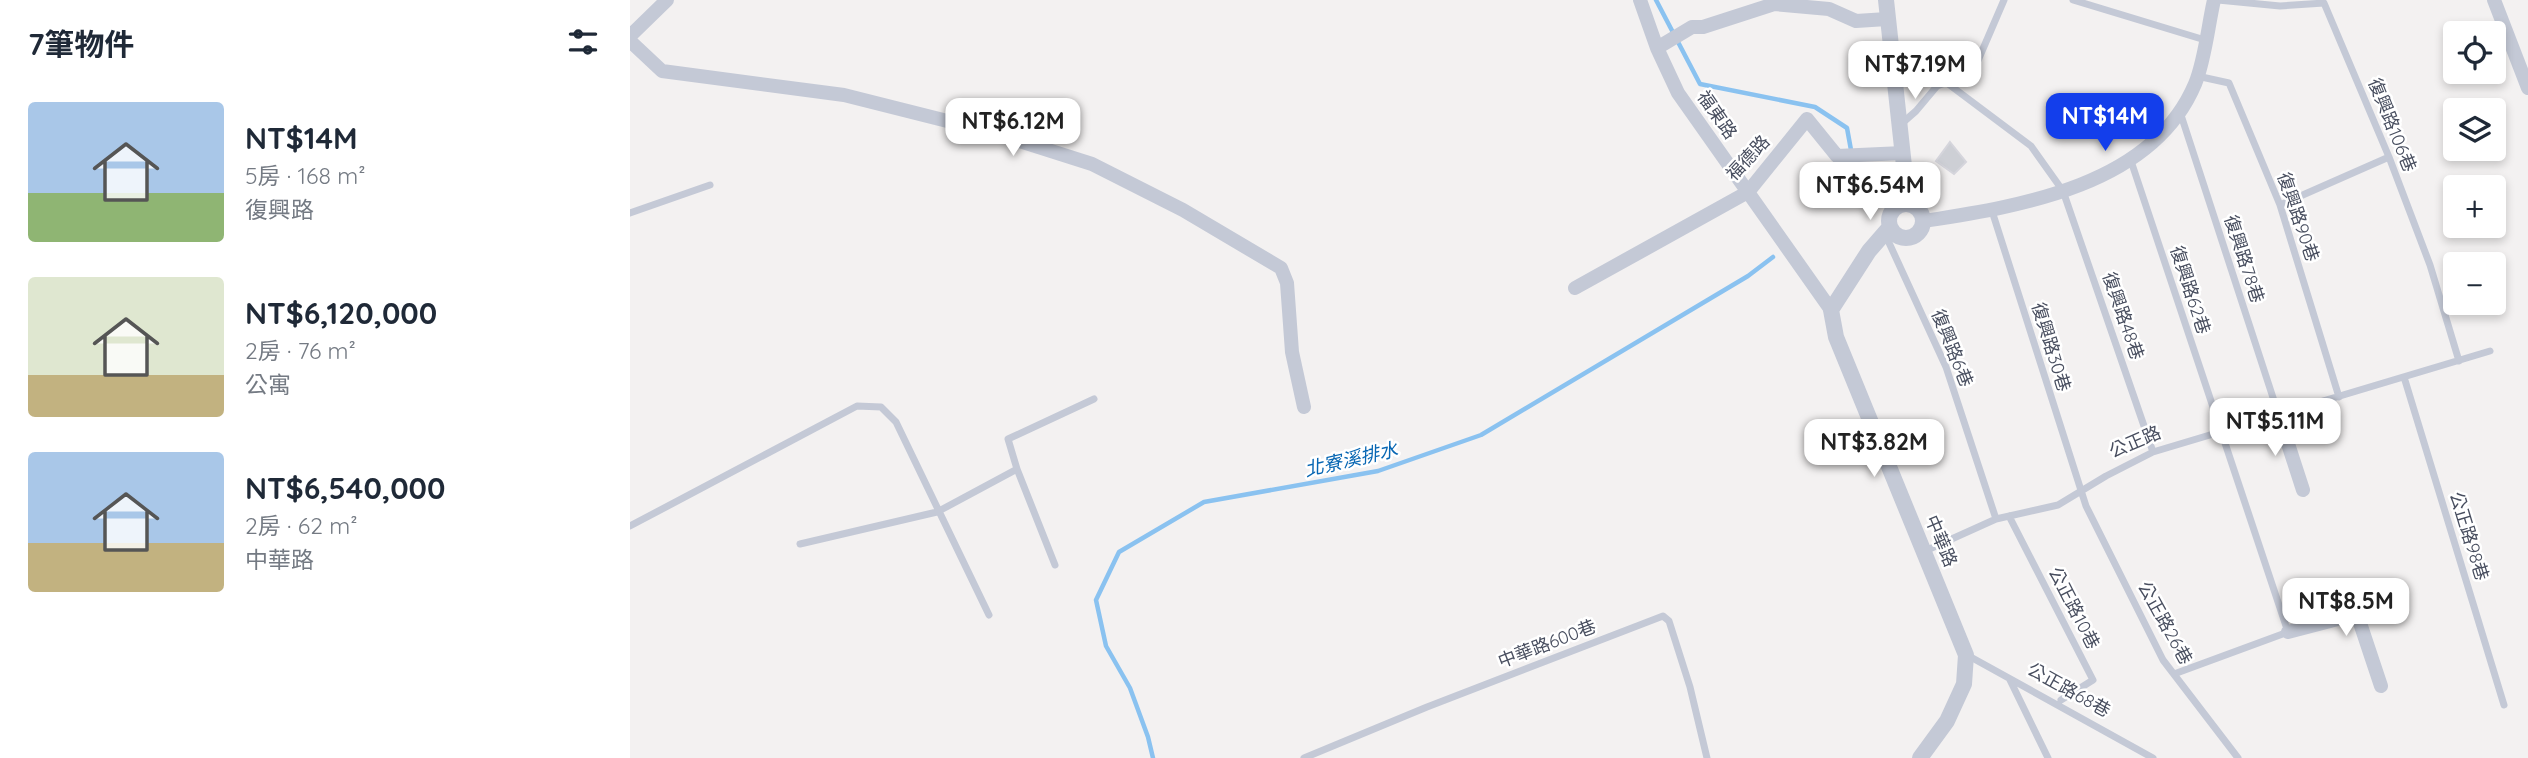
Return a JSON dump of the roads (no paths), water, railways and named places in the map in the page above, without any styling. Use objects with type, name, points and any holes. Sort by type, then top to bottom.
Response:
[{"type":"street","points":[[630,36],[667,0]]},
{"type":"street","name":"福東路","points":[[1640,0],[1669,41],[1678,93],[1831,310]]},
{"type":"street","points":[[1886,0],[1908,203]]},
{"type":"street","points":[[1924,220],[1992,211],[2063,191],[2095,179],[2161,135],[2179,111],[2197,76],[2216,0]]},
{"type":"street","points":[[2494,0],[2528,88]]},
{"type":"street","points":[[1669,41],[1692,27],[1703,27],[1774,4],[1829,9],[1856,21],[1887,19]]},
{"type":"street","points":[[630,41],[662,71],[844,95],[991,132],[1092,164],[1183,210],[1280,268],[1287,283],[1292,352],[1304,407]]},
{"type":"street","name":"福德路","points":[[1574,288],[1748,192],[1807,119],[1837,156],[1903,153]]},
{"type":"street","points":[[1831,310],[1869,251],[1887,231],[1891,213],[1898,205],[1908,203],[1920,209],[1924,220],[1920,233],[1908,239],[1887,231]]},
{"type":"street","name":"中華路","points":[[1831,310],[1836,337],[1966,655],[1964,684],[1947,721],[1920,758]]},
{"type":"street","points":[[2279,416],[2303,490]]},
{"type":"street","points":[[2288,632],[2357,614],[2381,686]]},
{"type":"lane","points":[[1899,125],[1916,111],[1937,86],[1973,72],[2004,0]]},
{"type":"lane","points":[[2073,0],[2205,40]]},
{"type":"lane","name":"復興路106巷","points":[[2216,0],[2280,6],[2324,3],[2389,158],[2430,265],[2459,360]]},
{"type":"lane","name":"復興路90巷","points":[[2197,76],[2229,83],[2280,205],[2340,397]]},
{"type":"lane","name":"復興路48巷","points":[[1947,83],[2031,146],[2063,191],[2153,452]]},
{"type":"lane","name":"復興路78巷","points":[[2179,111],[2279,416]]},
{"type":"lane","name":"復興路62巷","points":[[2130,158],[2288,632]]},
{"type":"lane","points":[[2280,205],[2389,158]]},
{"type":"lane","points":[[630,213],[710,185]]},
{"type":"lane","name":"復興路30巷","points":[[1992,211],[2080,493]]},
{"type":"lane","name":"復興路6巷","points":[[1887,231],[1946,367],[1996,519]]},
{"type":"lane","name":"公正路","points":[[1925,551],[1996,519],[2059,505],[2106,476],[2153,452],[2490,351]]},
{"type":"lane","name":"公正路98巷","points":[[2404,377],[2504,705]]},
{"type":"lane","points":[[1055,565],[1008,439],[1094,399]]},
{"type":"lane","points":[[630,526],[858,406],[881,407],[896,422],[937,512],[989,615]]},
{"type":"lane","points":[[800,544],[937,512],[1017,469]]},
{"type":"lane","name":"公正路26巷","points":[[2080,493],[2163,660],[2238,758]]},
{"type":"lane","name":"公正路10巷","points":[[2009,516],[2093,680],[2061,700]]},
{"type":"lane","name":"中華路600巷","points":[[1304,758],[1427,707],[1663,616],[1669,621],[1690,687],[1707,758]]},
{"type":"lane","points":[[2174,674],[2288,632]]},
{"type":"lane","name":"公正路68巷","points":[[1966,655],[2153,758]]},
{"type":"lane","points":[[2009,678],[2048,758]]},
{"type":"waterway","name":"北寮溪排水","points":[[1656,0],[1700,84],[1815,107],[1847,128],[1851,150]]},
{"type":"waterway","name":"北寮溪排水","points":[[1153,758],[1130,688],[1106,646],[1096,600],[1119,552],[1204,502],[1378,471],[1481,435],[1748,276],[1773,257]]}]
